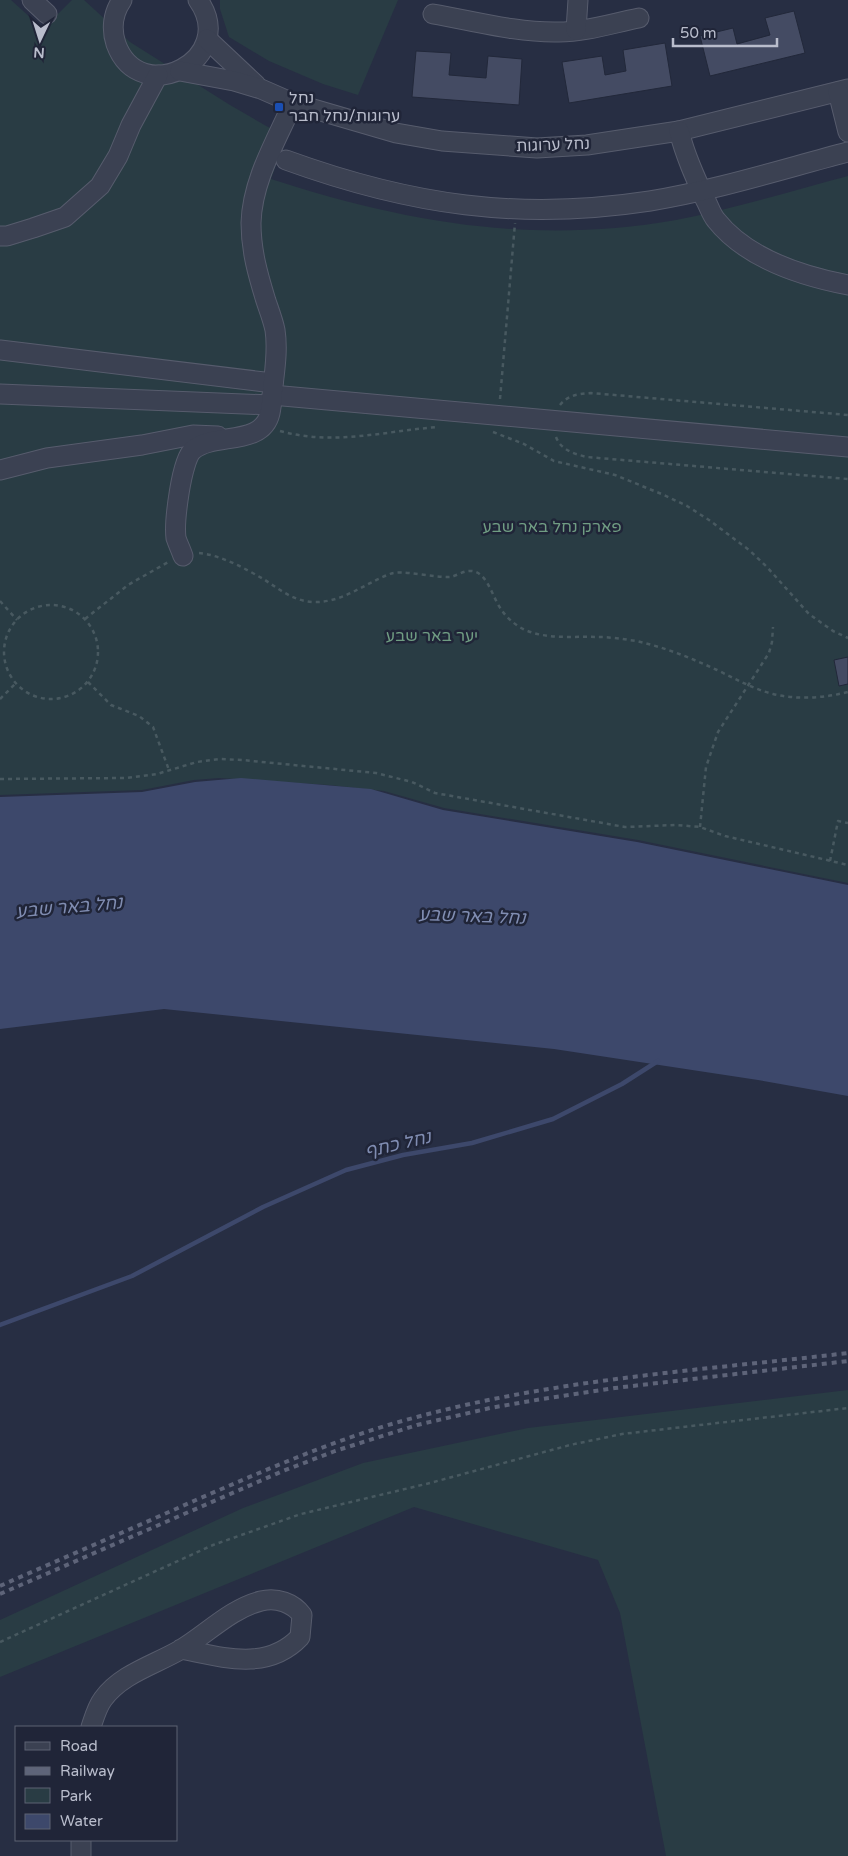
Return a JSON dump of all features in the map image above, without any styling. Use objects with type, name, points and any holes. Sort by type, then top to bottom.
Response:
[{"type":"street","points":[[32,0],[47,14]]},
{"type":"street","points":[[122,0],[111,8],[113,33],[121,54],[136,69],[158,75],[180,71],[192,63],[198,56],[207,39],[206,17],[200,1]]},
{"type":"street","points":[[576,30],[578,0]]},
{"type":"street","points":[[433,14],[521,30],[560,32],[639,18]]},
{"type":"street","name":"נחל ערוגות","points":[[207,39],[238,70],[261,89]]},
{"type":"street","name":"נחל ערוגות","points":[[180,71],[234,81],[261,89],[293,103],[396,133],[442,141],[537,148],[587,145],[679,131],[843,90]]},
{"type":"street","points":[[0,236],[6,236],[65,217],[100,186],[118,156],[130,126],[158,75]]},
{"type":"street","points":[[843,90],[848,132]]},
{"type":"street","points":[[183,556],[176,537],[179,491],[185,465],[192,451],[205,443],[250,435],[263,426],[270,414],[276,353],[275,330],[257,271],[252,247],[252,222],[254,198],[260,176],[293,103]]},
{"type":"street","points":[[679,131],[685,153],[715,219],[742,245],[779,266],[824,280],[848,285]]},
{"type":"street","points":[[286,160],[353,183],[410,197],[451,204],[516,209],[572,209],[612,206],[701,190],[848,152]]},
{"type":"street","points":[[0,350],[272,394],[495,424],[553,420],[848,447]]},
{"type":"street","points":[[0,394],[272,394]]},
{"type":"street","points":[[0,470],[47,458],[142,445],[193,435],[237,437]]},
{"type":"street","points":[[91,1726],[102,1699],[123,1680],[181,1649],[237,1611],[262,1600],[274,1600],[296,1606],[302,1615],[300,1637],[291,1647],[255,1660],[229,1659],[181,1649]]},
{"type":"street","points":[[80,1856],[82,1841]]},
{"type":"path","points":[[516,209],[495,424],[516,440],[554,461],[615,476],[687,506],[716,524],[749,550],[767,567],[809,614],[833,631],[848,638]]},
{"type":"path","points":[[848,415],[591,393],[568,397],[561,404],[553,420],[557,440],[564,448],[574,454],[587,457],[848,480]]},
{"type":"path","points":[[263,426],[296,435],[330,438],[443,427]]},
{"type":"path","points":[[85,619],[132,582],[183,556],[201,553],[253,574],[282,592],[309,602],[321,602],[343,597],[391,573],[450,577],[465,572],[474,572],[484,580],[501,609],[523,628],[551,636],[618,638],[652,645],[685,656],[748,685],[775,694],[801,698],[848,692]]},
{"type":"path","points":[[0,601],[17,620]]},
{"type":"path","points":[[55,605],[70,609],[85,619],[95,633],[99,648],[98,663],[88,682],[70,695],[48,699],[33,695],[16,683],[8,671],[4,649],[8,634],[17,620],[33,609],[55,605]]},
{"type":"path","points":[[700,827],[706,767],[712,746],[718,732],[768,653],[772,642],[773,627]]},
{"type":"path","points":[[88,682],[111,704],[138,716],[154,727],[169,770]]},
{"type":"path","points":[[0,699],[16,683]]},
{"type":"path","points":[[0,780],[126,778],[157,774],[197,762],[242,760],[376,773],[412,782],[435,793],[625,827],[676,825],[700,827],[725,836],[848,865]]},
{"type":"path","points":[[830,861],[838,821],[848,823]]},
{"type":"path","points":[[0,1642],[213,1545],[301,1514],[430,1483],[570,1445],[622,1434],[848,1408]]},
{"type":"green space","name":"פארק נחל באר שבע","points":[[0,0],[11,0],[43,29],[72,0],[84,0],[130,42],[268,127],[288,132],[271,179],[372,207],[421,218],[521,230],[623,227],[698,216],[848,176],[848,883],[638,840],[444,808],[384,791],[329,785],[219,778],[194,780],[142,790],[0,795]]},
{"type":"green space","points":[[220,0],[398,0],[358,95],[323,84],[269,61],[229,37],[220,9]]},
{"type":"green space","points":[[848,1390],[848,1856],[666,1856],[620,1613],[598,1560],[414,1507],[0,1677],[0,1620],[243,1508],[363,1463],[528,1428]]},
{"type":"water","name":"נחל באר שבע","points":[[241,778],[371,789],[443,810],[637,842],[848,885],[848,1096],[758,1080],[554,1049],[164,1009],[0,1029],[0,797],[142,792],[195,782]]},
{"type":"building","points":[[794,11],[805,53],[710,76],[700,36],[733,28],[737,44],[770,35],[765,18]]},
{"type":"building","points":[[665,43],[672,86],[569,103],[562,62],[602,56],[605,75],[626,71],[623,50]]},
{"type":"building","points":[[416,51],[451,53],[449,75],[486,78],[488,56],[522,59],[519,105],[412,97]]},
{"type":"building","points":[[848,657],[848,684],[839,686],[834,660]]},
{"type":"waterway","name":"נחל כתף","points":[[0,1325],[132,1276],[263,1207],[346,1170],[403,1155],[472,1143],[553,1119],[622,1084],[658,1061]]},
{"type":"railway","points":[[0,1586],[277,1465],[360,1434],[417,1417],[523,1393],[631,1377],[848,1353]]},
{"type":"railway","points":[[0,1594],[283,1471],[335,1451],[417,1425],[490,1408],[615,1388],[848,1361]]},
{"type":"place","name":"נחל ערוגות/נחל חבר","points":[[279,107]]},
{"type":"park label","name":"יער באר שבע","points":[[432,636]]}]
